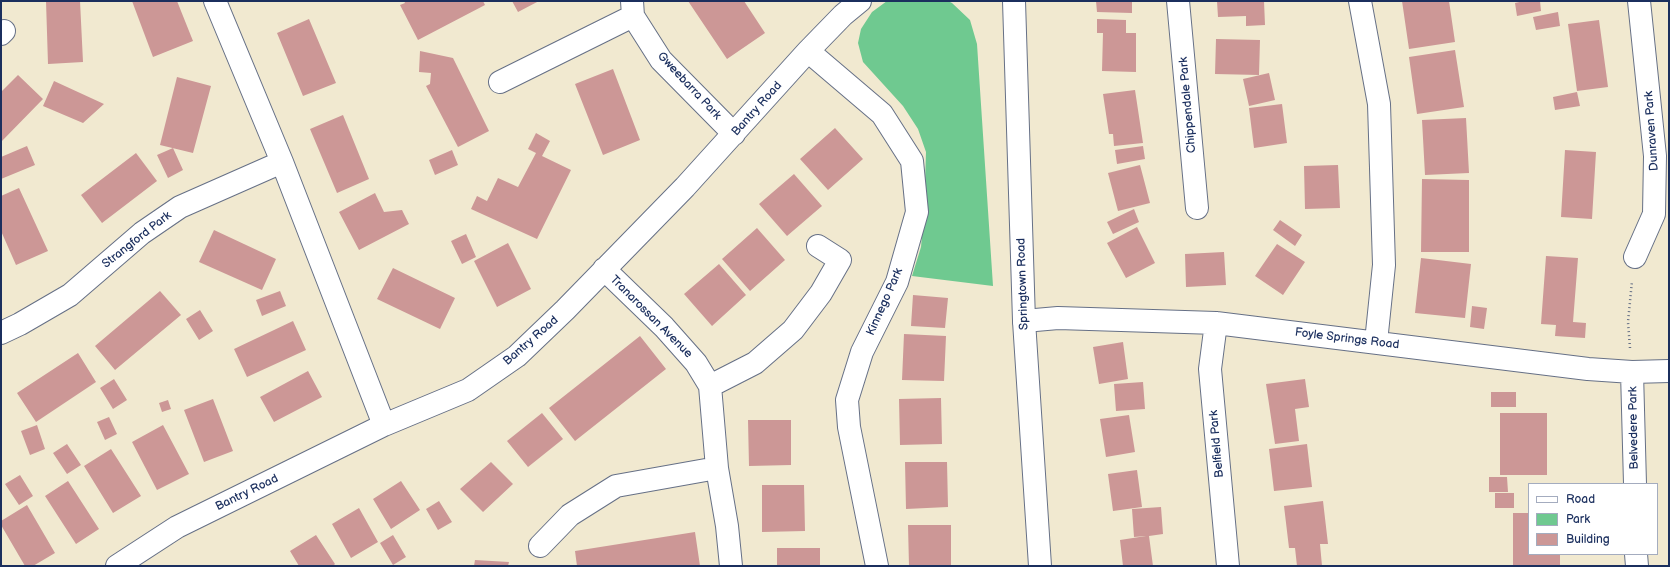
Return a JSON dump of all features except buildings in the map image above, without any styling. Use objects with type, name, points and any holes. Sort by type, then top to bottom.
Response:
[{"type":"street","points":[[215,1],[282,162],[384,425]]},
{"type":"street","name":"Bantry Road","points":[[117,566],[177,527],[384,425],[468,390],[517,356],[565,310],[685,187],[808,51],[843,14],[860,1]]},
{"type":"street","name":"Springtown Road","points":[[1014,1],[1024,321],[1040,566]]},
{"type":"street","name":"Chippendale Park","points":[[1178,1],[1197,208]]},
{"type":"street","points":[[1360,1],[1379,104],[1384,265],[1376,342]]},
{"type":"street","name":"Dunraven Park","points":[[1635,257],[1654,214],[1655,156],[1639,1]]},
{"type":"street","name":"Gweebarra Park","points":[[500,82],[633,9],[661,60],[734,134]]},
{"type":"street","name":"Kinnego Park","points":[[808,51],[882,114],[912,161],[917,212],[897,282],[862,352],[847,400],[848,427],[877,566]]},
{"type":"street","name":"Strangford Park","points":[[1,333],[20,324],[70,295],[142,233],[180,207],[282,162]]},
{"type":"street","points":[[710,386],[755,363],[793,330],[821,293],[840,260],[818,246]]},
{"type":"street","name":"Tranarossan Avenue","points":[[604,269],[664,326],[696,363],[710,386],[717,468],[727,526],[731,566]]},
{"type":"street","name":"Foyle Springs Road","points":[[1024,321],[1058,318],[1216,323],[1588,369],[1632,372],[1669,372]]},
{"type":"street","name":"Belfield Park","points":[[1216,323],[1210,369],[1228,566]]},
{"type":"street","name":"Belvedere Park","points":[[1632,372],[1635,483]]},
{"type":"street","points":[[540,546],[570,515],[616,486],[717,468]]},
{"type":"street","points":[[1636,555],[1636,566]]},
{"type":"path","points":[[1632,372],[1628,322],[1635,257]]},
{"type":"green space","points":[[887,1],[948,1],[970,20],[977,44],[993,286],[912,276],[921,247],[924,213],[926,152],[918,129],[903,106],[863,62],[858,43],[861,29],[872,12]]}]
